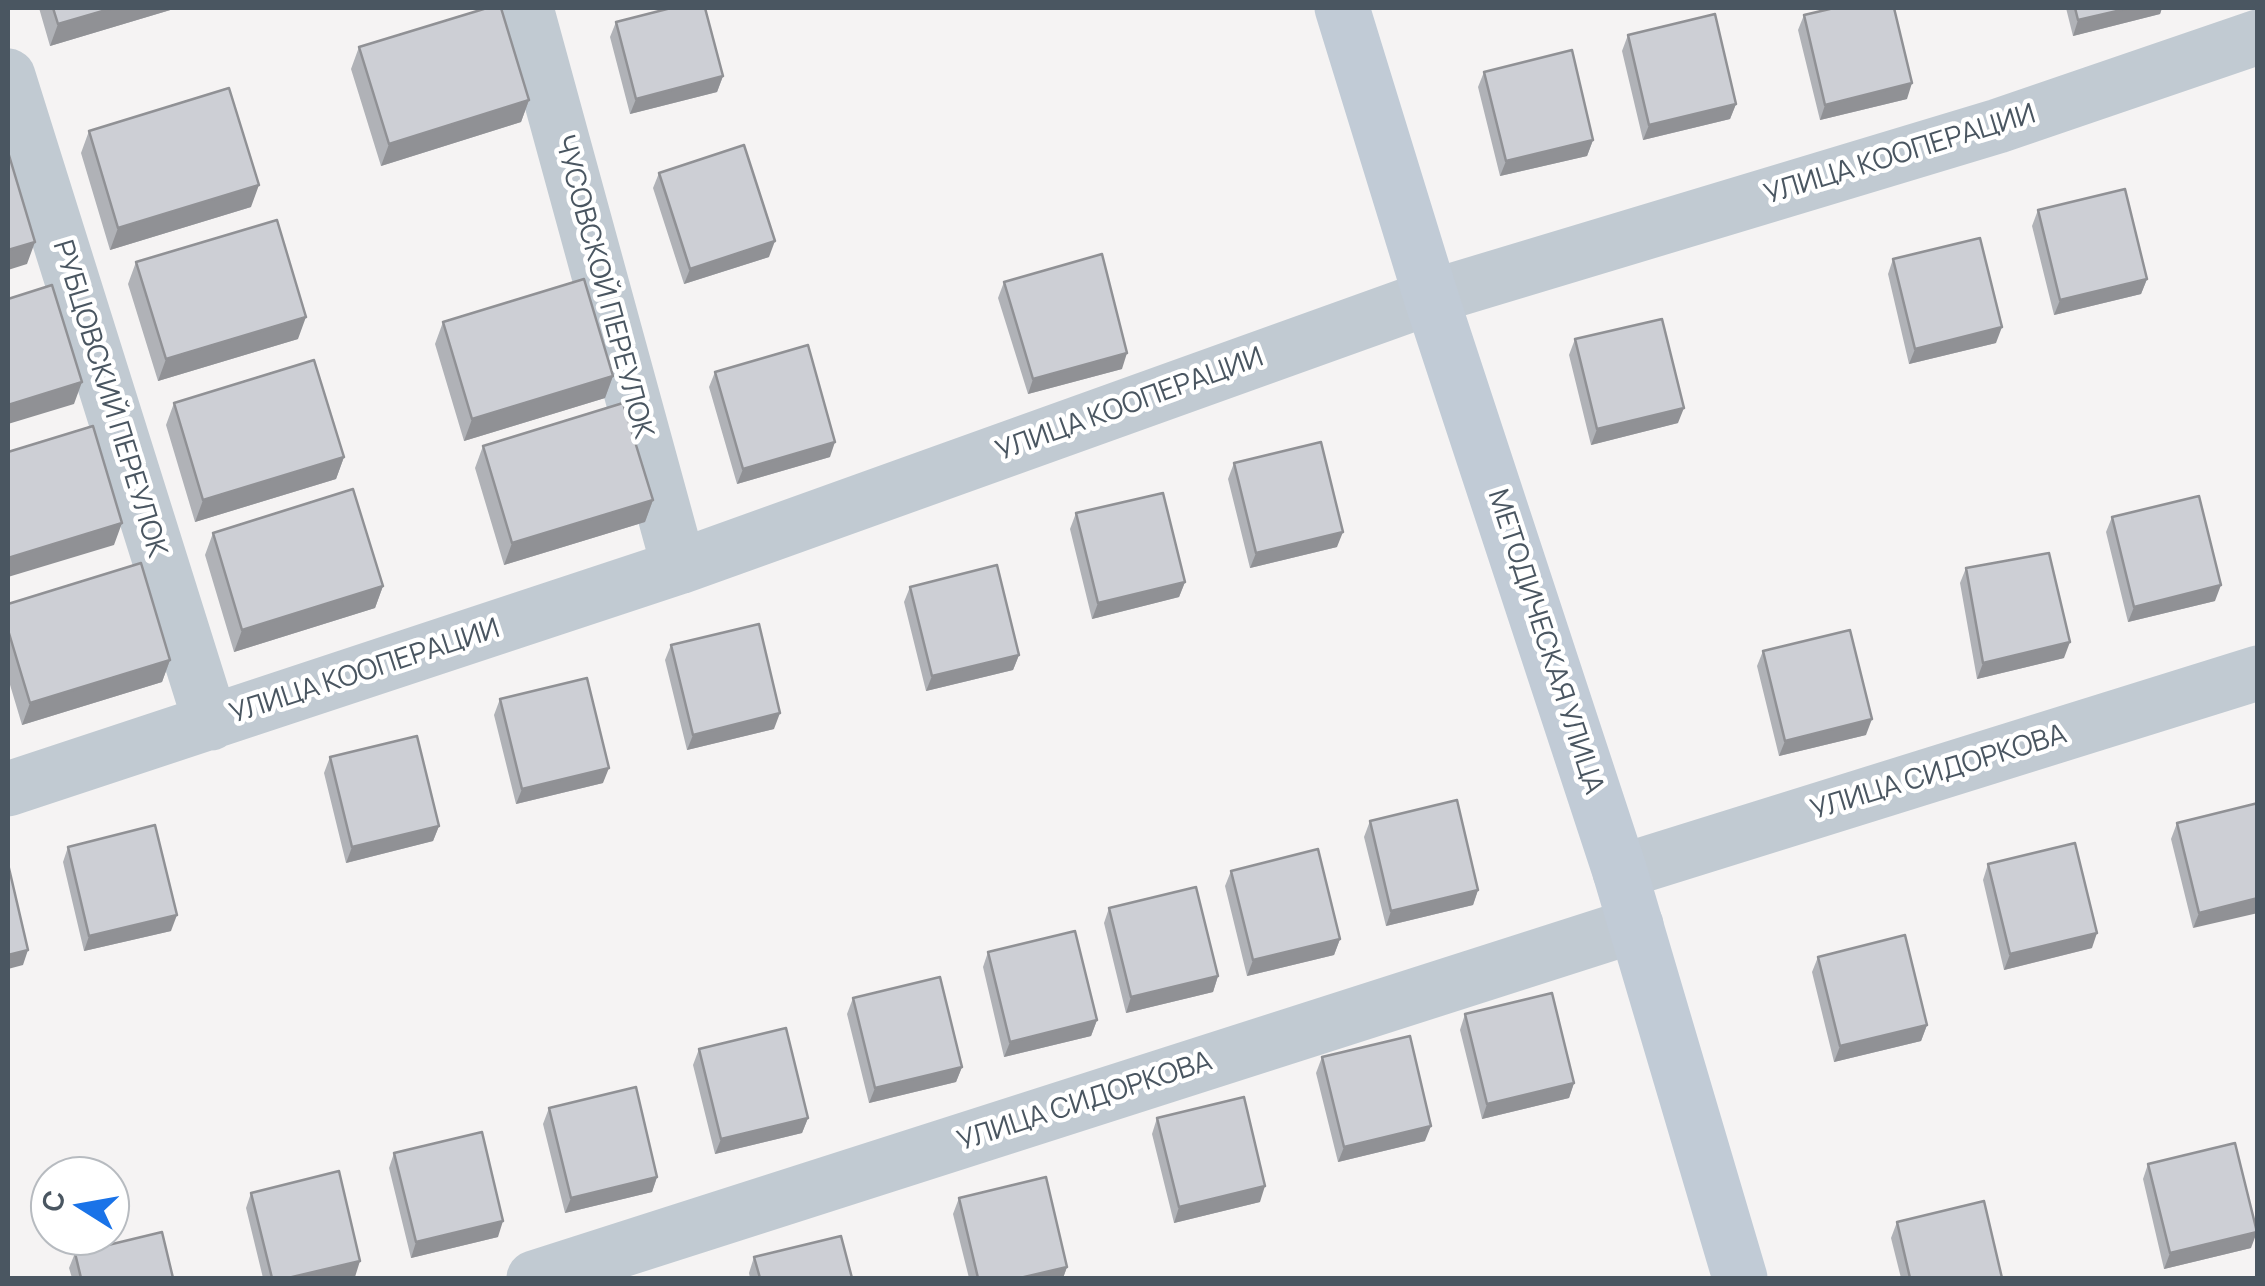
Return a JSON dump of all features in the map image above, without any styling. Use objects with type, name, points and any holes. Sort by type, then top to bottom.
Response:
[{"type":"main road","name":"МЕТОДИЧЕСКАЯ УЛИЦА","points":[[1342,8],[1431,297],[1620,872],[1740,1278]]},
{"type":"street","name":"ЧУСОВСКОЙ ПЕРЕУЛОК","points":[[526,8],[679,567]]},
{"type":"street","name":"УЛИЦА КООПЕРАЦИИ","points":[[8,789],[679,567],[1431,297],[1998,126],[2258,38]]},
{"type":"street","name":"РУБЦОВСКИЙ ПЕРЕУЛОК","points":[[8,76],[211,723]]},
{"type":"street","name":"УЛИЦА СИДОРКОВА","points":[[1620,872],[2258,673]]},
{"type":"street","name":"УЛИЦА СИДОРКОВА","points":[[534,1278],[1636,924]]},
{"type":"building","points":[[53,8],[113,8],[58,24]]},
{"type":"building","points":[[487,8],[501,8],[529,100],[389,144],[359,47]]},
{"type":"building","points":[[671,8],[705,8],[723,76],[636,99],[616,22]]},
{"type":"building","points":[[1834,8],[1894,8],[1912,83],[1825,105],[1804,15]]},
{"type":"building","points":[[2075,8],[2130,8],[2078,20]]},
{"type":"building","points":[[1715,14],[1736,104],[1649,125],[1628,35]]},
{"type":"building","points":[[1572,50],[1593,140],[1506,161],[1484,72]]},
{"type":"building","points":[[229,88],[259,185],[118,228],[89,131]]},
{"type":"building","points":[[744,145],[775,241],[690,269],[659,173]]},
{"type":"building","points":[[8,152],[35,242],[8,250]]},
{"type":"building","points":[[2125,189],[2147,279],[2060,300],[2038,210]]},
{"type":"building","points":[[277,220],[306,317],[166,359],[136,262]]},
{"type":"building","points":[[1980,238],[2002,327],[1915,349],[1893,259]]},
{"type":"building","points":[[1102,254],[1127,353],[1033,379],[1004,282]]},
{"type":"building","points":[[584,279],[613,376],[472,419],[443,322]]},
{"type":"building","points":[[52,285],[82,382],[8,405],[8,299]]},
{"type":"building","points":[[1662,319],[1684,408],[1597,429],[1575,339]]},
{"type":"building","points":[[808,345],[835,442],[743,469],[715,372]]},
{"type":"building","points":[[314,360],[344,457],[203,500],[174,403]]},
{"type":"building","points":[[623,403],[653,500],[512,543],[483,446]]},
{"type":"building","points":[[93,426],[122,523],[8,558],[8,452]]},
{"type":"building","points":[[1321,442],[1343,532],[1256,553],[1234,463]]},
{"type":"building","points":[[353,489],[383,586],[242,630],[213,533]]},
{"type":"building","points":[[1163,493],[1185,582],[1098,603],[1076,513]]},
{"type":"building","points":[[2199,496],[2221,585],[2134,607],[2112,517]]},
{"type":"building","points":[[2049,553],[2070,642],[1983,663],[1966,568]]},
{"type":"building","points":[[141,563],[170,660],[30,703],[8,630],[8,604]]},
{"type":"building","points":[[997,565],[1019,655],[932,676],[910,587]]},
{"type":"building","points":[[759,624],[780,713],[693,735],[671,645]]},
{"type":"building","points":[[1850,630],[1872,719],[1785,741],[1763,651]]},
{"type":"building","points":[[587,678],[609,768],[522,789],[500,699]]},
{"type":"building","points":[[417,736],[439,826],[352,847],[330,757]]},
{"type":"building","points":[[1457,800],[1478,890],[1391,911],[1370,821]]},
{"type":"building","points":[[2258,803],[2258,898],[2199,913],[2177,823]]},
{"type":"building","points":[[155,825],[177,915],[89,936],[68,847]]},
{"type":"building","points":[[2075,843],[2097,933],[2010,954],[1988,864]]},
{"type":"building","points":[[1318,849],[1340,939],[1253,960],[1231,871]]},
{"type":"building","points":[[8,864],[28,950],[8,955]]},
{"type":"building","points":[[1196,887],[1218,976],[1131,997],[1109,908]]},
{"type":"building","points":[[1075,931],[1097,1020],[1010,1042],[988,952]]},
{"type":"building","points":[[1905,935],[1927,1025],[1840,1046],[1818,957]]},
{"type":"building","points":[[940,977],[962,1067],[875,1088],[853,998]]},
{"type":"building","points":[[1552,993],[1574,1083],[1487,1104],[1465,1014]]},
{"type":"building","points":[[786,1028],[808,1118],[721,1139],[699,1049]]},
{"type":"building","points":[[1410,1036],[1431,1126],[1344,1147],[1322,1057]]},
{"type":"building","points":[[636,1087],[657,1177],[571,1198],[549,1108]]},
{"type":"building","points":[[1244,1097],[1265,1186],[1179,1207],[1157,1118]]},
{"type":"building","points":[[482,1132],[503,1221],[416,1242],[394,1153]]},
{"type":"building","points":[[2235,1143],[2257,1232],[2170,1253],[2148,1164]]},
{"type":"building","points":[[339,1171],[360,1261],[288,1278],[272,1278],[251,1193]]},
{"type":"building","points":[[1046,1177],[1067,1267],[1020,1278],[978,1278],[959,1198]]},
{"type":"building","points":[[1984,1201],[2002,1278],[1910,1278],[1897,1222]]},
{"type":"building","points":[[162,1232],[173,1278],[81,1278],[76,1256],[130,1256],[130,1240]]},
{"type":"building","points":[[841,1236],[852,1278],[760,1278],[754,1257]]}]
